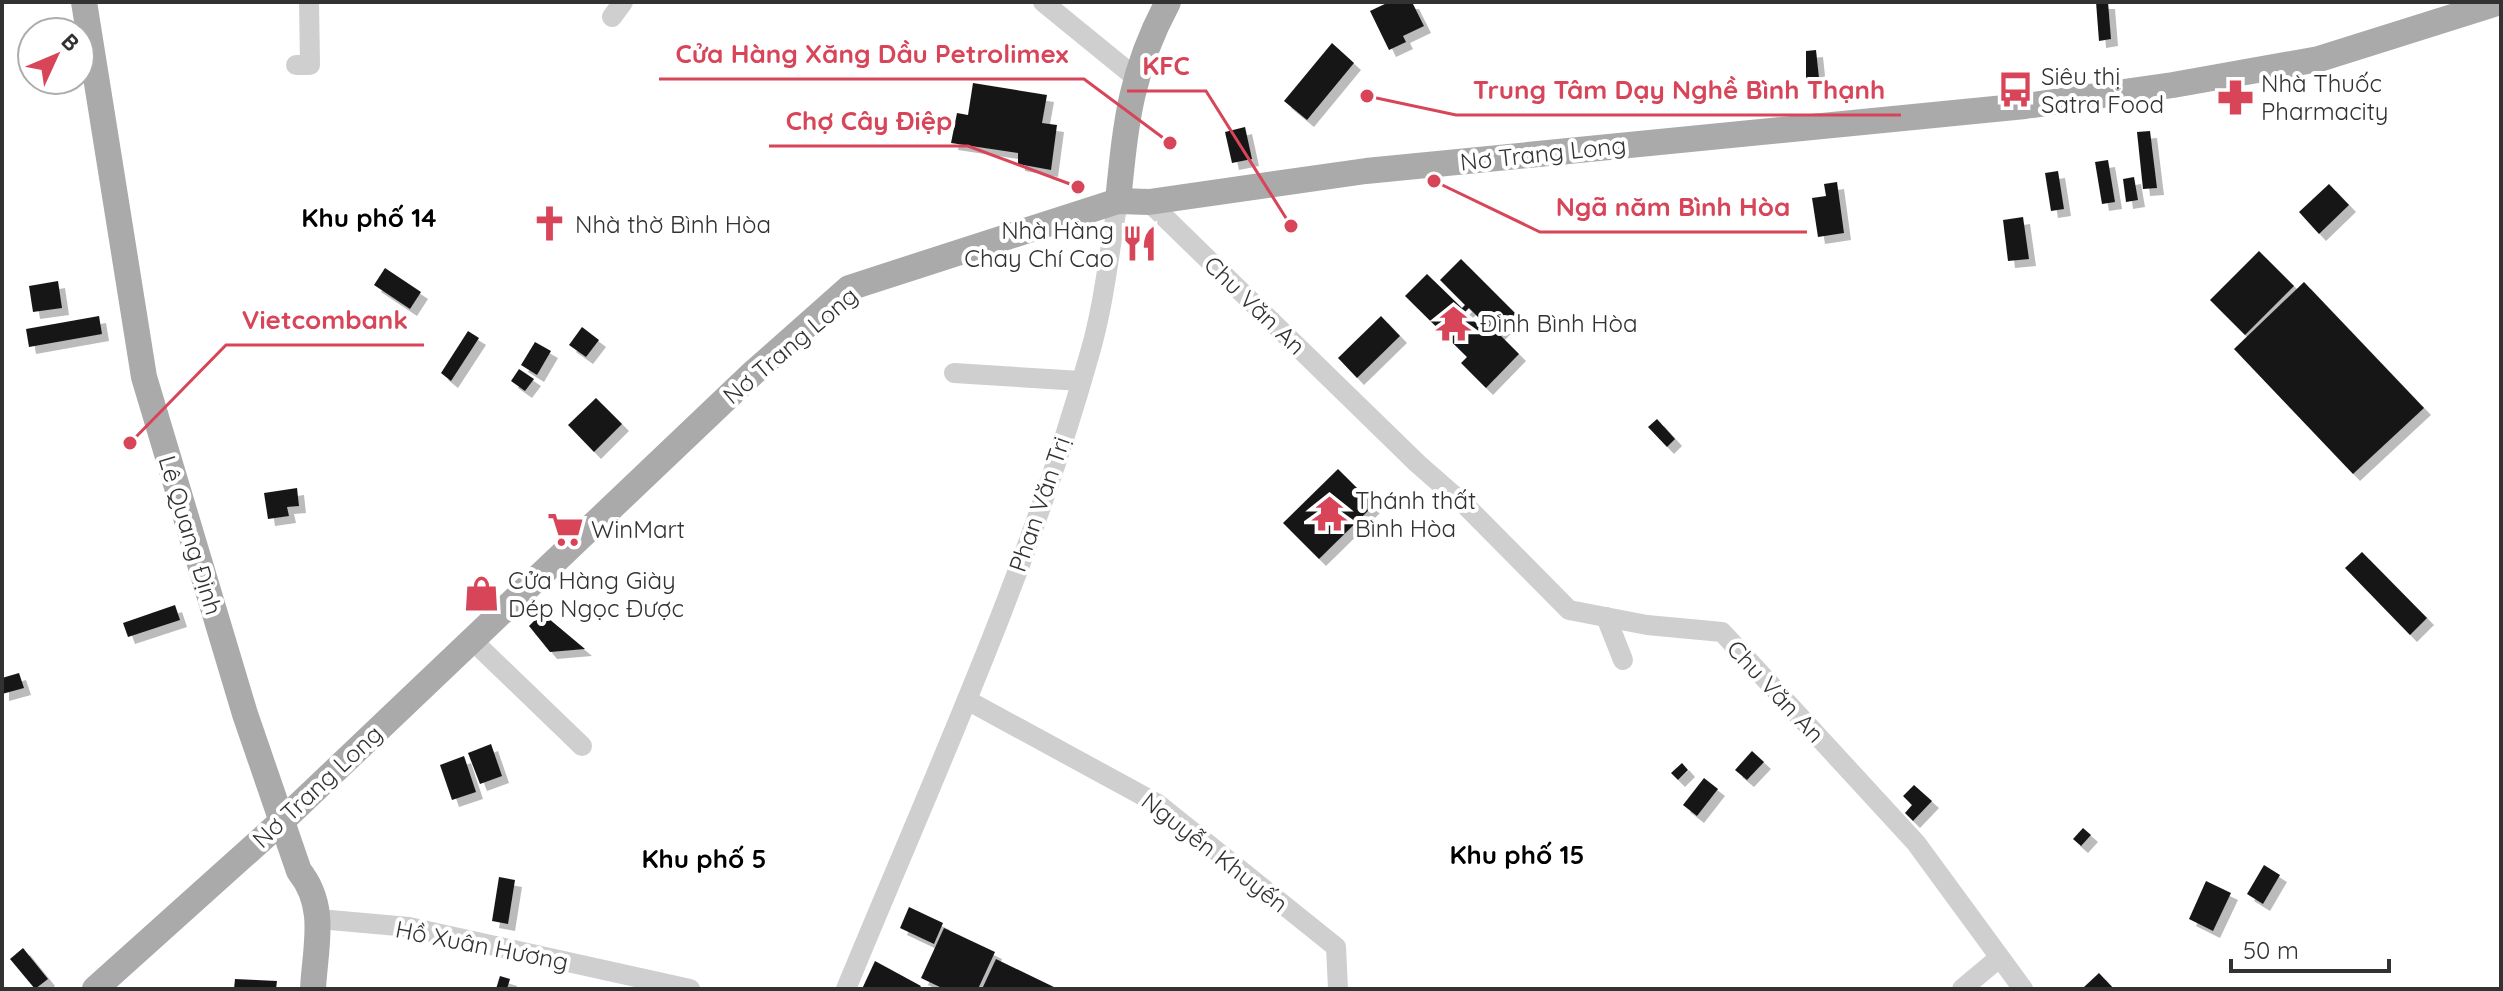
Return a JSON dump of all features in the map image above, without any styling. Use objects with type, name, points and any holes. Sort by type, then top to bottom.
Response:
[{"type":"main road","name":"Lê Quang Định","points":[[84,2],[144,377],[182,513],[282,821],[299,871],[311,885],[321,928],[314,948],[313,989]]},
{"type":"main road","name":"Phan Văn Trị","points":[[1118,201],[1127,111],[1135,77],[1145,45],[1168,2]]},
{"type":"main road","name":"Nơ Trang Long","points":[[95,989],[282,821],[753,373],[849,288],[1118,201],[1149,202],[1366,171],[2025,106],[2173,85],[2319,59],[2500,2]]},
{"type":"main road","name":"Lê Quang Định","points":[[299,871],[295,887],[303,929],[314,948]]},
{"type":"street","points":[[296,65],[310,65],[309,2]]},
{"type":"street","points":[[1043,2],[1135,77]]},
{"type":"street","name":"Phan Văn Trị","points":[[846,989],[967,700],[1039,513],[1090,353],[1118,201]]},
{"type":"street","name":"Chu Văn An","points":[[1149,202],[1418,464],[1466,506],[1569,610],[1722,632],[1916,843],[2023,989]]},
{"type":"street","points":[[954,373],[1081,381]]},
{"type":"street","points":[[1606,617],[1623,660]]},
{"type":"street","points":[[472,640],[582,746]]},
{"type":"street","name":"Nguyễn Khuyến","points":[[967,700],[1158,804],[1336,947],[1338,989]]},
{"type":"street","name":"Hồ Xuân Hương","points":[[319,919],[409,927],[690,989]]},
{"type":"street","points":[[1962,989],[1999,958]]},
{"type":"building","points":[[1389,2],[1412,2],[1424,26],[1403,36],[1406,42],[1389,50],[1370,11]]},
{"type":"building","points":[[2096,2],[2108,2],[2111,39],[2099,41]]},
{"type":"building","points":[[1332,43],[1354,63],[1307,120],[1284,101]]},
{"type":"building","points":[[1816,50],[1819,78],[1806,79],[1806,51]]},
{"type":"building","points":[[973,83],[1047,95],[1042,123],[1057,125],[1051,170],[1018,164],[1018,153],[951,143],[957,113],[968,115]]},
{"type":"building","points":[[1245,127],[1252,159],[1232,163],[1225,132]]},
{"type":"building","points":[[2150,131],[2157,188],[2143,189],[2137,132]]},
{"type":"building","points":[[2108,160],[2115,202],[2102,204],[2095,162]]},
{"type":"building","points":[[2058,171],[2064,209],[2051,211],[2045,173]]},
{"type":"building","points":[[2134,177],[2138,200],[2126,202],[2123,179]]},
{"type":"building","points":[[1837,182],[1844,233],[1818,237],[1812,198],[1826,196],[1824,184]]},
{"type":"building","points":[[2329,184],[2349,205],[2319,234],[2299,212]]},
{"type":"building","points":[[2023,217],[2029,259],[2008,261],[2003,220]]},
{"type":"building","points":[[2259,251],[2294,286],[2245,335],[2210,300]]},
{"type":"building","name":"Đình Bình Hòa","points":[[1461,259],[1516,314],[1498,333],[1519,354],[1486,388],[1461,363],[1467,357],[1405,296],[1427,274],[1462,308],[1465,305],[1440,280]],"holes":[[[1469,308],[1492,331],[1488,335],[1465,312]]]},
{"type":"building","points":[[385,268],[421,292],[410,309],[374,285]]},
{"type":"building","points":[[58,281],[62,308],[33,312],[29,286]]},
{"type":"building","points":[[2304,282],[2424,408],[2353,474],[2234,349]]},
{"type":"building","points":[[99,316],[102,334],[29,347],[26,329]]},
{"type":"building","points":[[1381,316],[1400,336],[1357,378],[1338,358]]},
{"type":"building","points":[[582,327],[599,340],[586,357],[569,345]]},
{"type":"building","points":[[468,331],[479,338],[451,381],[441,373]]},
{"type":"building","points":[[535,342],[551,351],[537,375],[521,365]]},
{"type":"building","points":[[519,369],[534,379],[525,391],[511,381]]},
{"type":"building","points":[[596,398],[622,424],[594,452],[568,425]]},
{"type":"building","points":[[1657,419],[1675,439],[1667,447],[1648,427]]},
{"type":"building","name":"Thánh thất Bình Hòa","points":[[1338,469],[1374,505],[1319,559],[1283,523]]},
{"type":"building","points":[[297,488],[299,506],[287,507],[289,516],[268,519],[264,493]]},
{"type":"building","points":[[2362,552],[2427,618],[2410,635],[2345,568]]},
{"type":"building","points":[[175,605],[180,620],[128,637],[123,623]]},
{"type":"building","points":[[542,613],[585,649],[550,652],[529,626]]},
{"type":"building","points":[[19,673],[24,688],[2,694],[2,678]]},
{"type":"building","points":[[491,744],[502,776],[480,784],[468,753]]},
{"type":"building","points":[[1752,751],[1764,762],[1747,780],[1735,770]]},
{"type":"building","points":[[464,756],[476,792],[452,800],[440,765]]},
{"type":"building","points":[[1682,763],[1688,770],[1678,780],[1671,773]]},
{"type":"building","points":[[1704,778],[1718,789],[1697,816],[1683,805]]},
{"type":"building","points":[[1914,785],[1932,801],[1913,821],[1905,813],[1912,805],[1903,796]]},
{"type":"building","points":[[2083,828],[2091,835],[2081,846],[2073,839]]},
{"type":"building","points":[[2264,865],[2280,875],[2263,904],[2247,894]]},
{"type":"building","points":[[499,877],[515,880],[508,924],[492,921]]},
{"type":"building","points":[[2206,881],[2231,893],[2213,931],[2189,919]]},
{"type":"building","points":[[909,907],[943,923],[934,944],[900,928]]},
{"type":"building","points":[[944,928],[995,952],[978,989],[944,989],[921,978]]},
{"type":"building","points":[[23,948],[48,979],[35,989],[10,959]]},
{"type":"building","points":[[996,959],[1058,989],[982,989]]},
{"type":"building","points":[[875,961],[921,986],[919,989],[862,989]]},
{"type":"building","points":[[2099,973],[2114,989],[2084,987]]},
{"type":"building","points":[[500,976],[510,979],[507,989],[496,989]]},
{"type":"building","points":[[235,979],[277,981],[276,989],[234,989]]},
{"type":"place","name":"Siêu thị Satra Food","points":[[2015,90]]},
{"type":"place","name":"Trung Tâm Dạy Nghề Bình Thạnh","points":[[1367,96]]},
{"type":"place","name":"Nhà Thuốc Pharmacity","points":[[2235,97]]},
{"type":"place","name":"Cửa Hàng Xăng Dầu Petrolimex","points":[[1170,143]]},
{"type":"place","name":"Ngã năm Bình Hòa","points":[[1434,181]]},
{"type":"place","name":"Chợ Cây Điệp","points":[[1078,187]]},
{"type":"place","name":"Nhà thờ Bình Hòa","points":[[549,224]]},
{"type":"place","name":"KFC","points":[[1291,226]]},
{"type":"place","name":"Nhà Hàng Chay Chí Cao","points":[[1140,244]]},
{"type":"place","name":"Đình Bình Hòa","points":[[1454,323]]},
{"type":"place","name":"Vietcombank","points":[[130,443]]},
{"type":"place","name":"Thánh thất Bình Hòa","points":[[1329,514]]},
{"type":"place","name":"WinMart","points":[[565,529]]},
{"type":"place","name":"Cửa Hàng Giày Dép Ngọc Được","points":[[482,594]]},
{"type":"district","name":"Khu phố 14","points":[[369,217]]},
{"type":"district","name":"Khu phố 15","points":[[1517,854]]},
{"type":"district","name":"Khu phố 5","points":[[704,858]]}]
